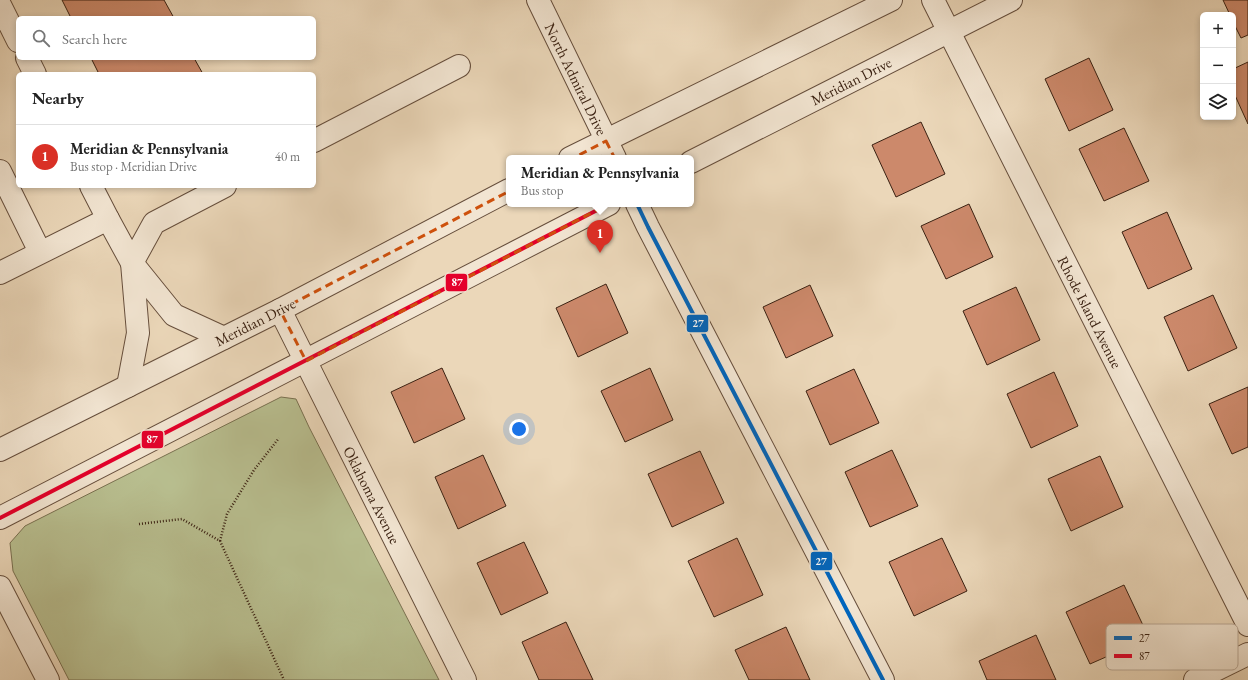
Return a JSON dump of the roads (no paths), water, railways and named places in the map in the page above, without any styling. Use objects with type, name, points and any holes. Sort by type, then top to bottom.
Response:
[{"type":"street","name":"North Admiral Drive","points":[[538,0],[610,149]]},
{"type":"street","points":[[583,155],[610,149],[891,0]]},
{"type":"street","name":"Rhode Island Avenue","points":[[933,0],[1248,625]]},
{"type":"street","name":"Meridian Drive","points":[[694,160],[1011,0]]},
{"type":"street","points":[[0,5],[16,37]]},
{"type":"street","points":[[28,60],[34,72]]},
{"type":"street","points":[[316,140],[459,66]]},
{"type":"street","points":[[0,171],[40,252]]},
{"type":"street","points":[[92,188],[132,263],[174,315],[224,338]]},
{"type":"street","points":[[128,386],[138,333],[132,263],[154,222],[221,188]]},
{"type":"street","name":"Meridian Drive","points":[[0,450],[280,310],[506,192]]},
{"type":"street","points":[[0,518],[603,207]]},
{"type":"street","points":[[638,207],[883,680]]},
{"type":"street","points":[[0,273],[108,219]]},
{"type":"street","name":"Oklahoma Avenue","points":[[280,310],[465,680]]},
{"type":"street","points":[[0,587],[48,680]]},
{"type":"street","points":[[1238,659],[1248,654]]},
{"type":"street","points":[[1194,680],[1215,670]]},
{"type":"place","name":"Meridian & Pennsylvania","points":[[600,253]]}]
